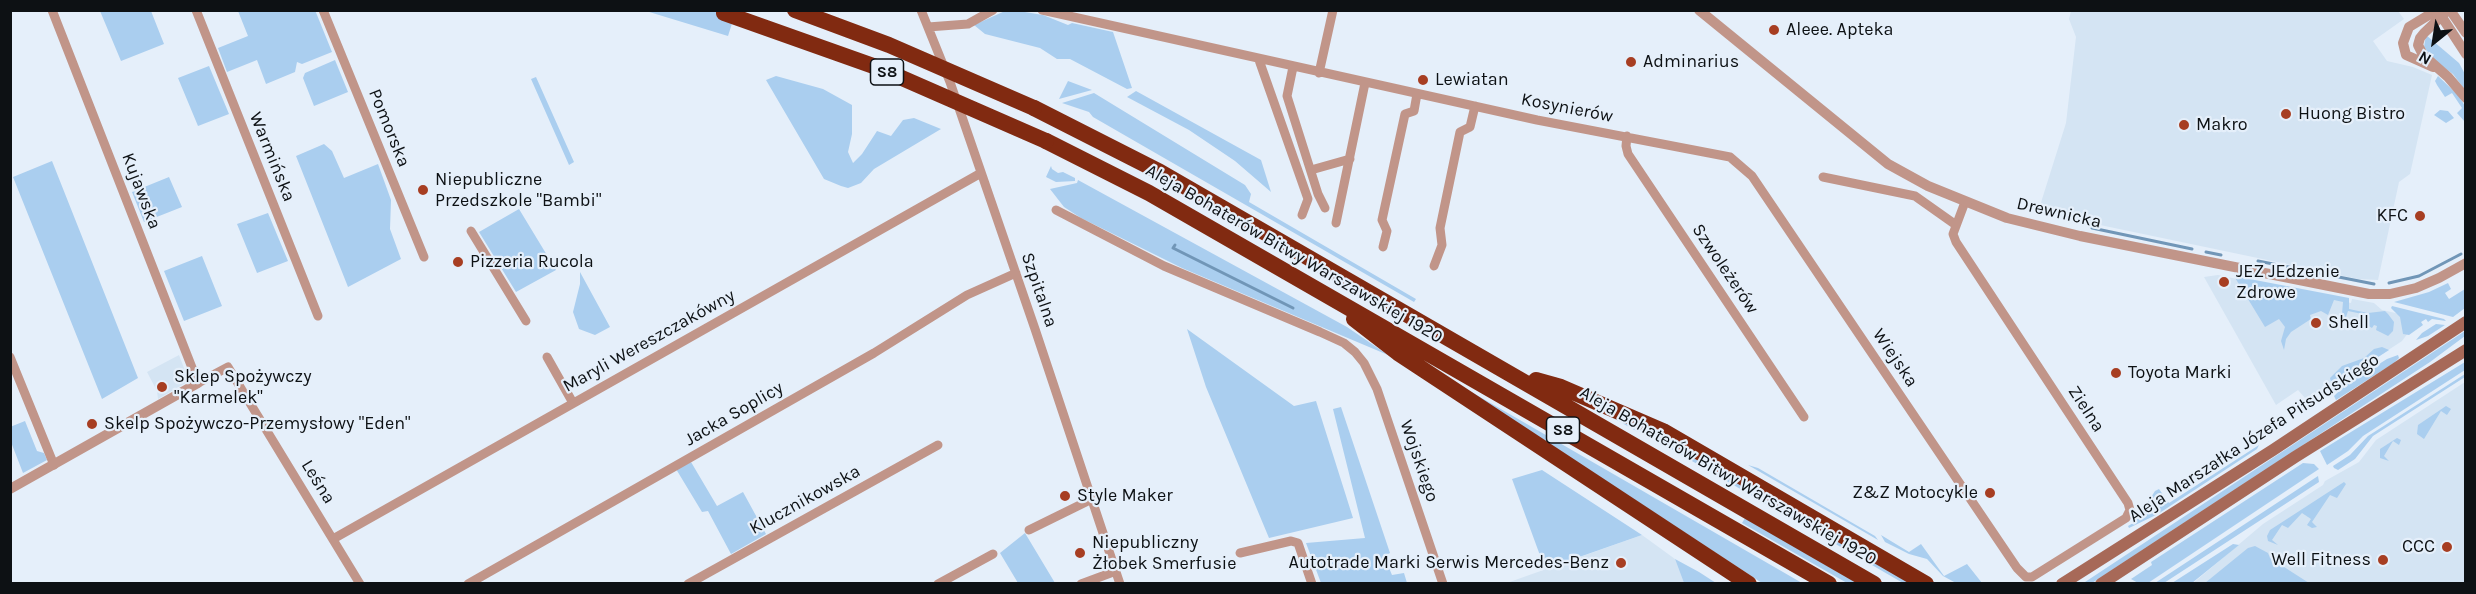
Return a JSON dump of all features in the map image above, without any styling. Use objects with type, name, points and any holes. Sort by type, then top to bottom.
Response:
[{"type":"highway","name":"Aleja Bohaterów Bitwy Warszawskiej 1920","points":[[795,10],[889,45],[1034,108],[1160,172],[1874,584]]},
{"type":"highway","name":"Aleja Bohaterów Bitwy Warszawskiej 1920","points":[[719,12],[778,31],[888,72],[1046,141],[1149,193],[1829,584]]},
{"type":"highway","points":[[1298,277],[1398,352],[1749,584]]},
{"type":"highway","points":[[1512,374],[1561,387],[1663,431],[1926,584]]},
{"type":"main road","name":"Aleja Marszałka Józefa Piłsudskiego","points":[[2062,584],[2273,450],[2466,322]]},
{"type":"main road","points":[[2101,584],[2305,450],[2466,350]]},
{"type":"street","name":"Kujawska","points":[[52,10],[198,383]]},
{"type":"street","name":"Warmińska","points":[[196,10],[318,316]]},
{"type":"street","name":"Pomorska","points":[[323,10],[424,257]]},
{"type":"street","name":"Szpitalna","points":[[921,10],[950,82],[1120,584]]},
{"type":"street","points":[[928,27],[968,24],[993,10]]},
{"type":"street","name":"Kosynierów","points":[[1042,10],[1365,83],[1730,157]]},
{"type":"street","points":[[1319,73],[1333,10]]},
{"type":"street","name":"Drewnicka","points":[[1699,10],[1888,164],[1920,182],[2007,218],[2080,236],[2369,294],[2390,294],[2416,288],[2466,263]]},
{"type":"street","points":[[2443,12],[2466,33]]},
{"type":"street","points":[[2443,12],[2466,54]]},
{"type":"street","points":[[2443,12],[2418,42],[2423,55],[2448,77],[2466,98]]},
{"type":"street","points":[[2438,69],[2410,58],[2406,55],[2403,43],[2409,27],[2443,12]]},
{"type":"street","points":[[1259,60],[1308,200],[1302,214]]},
{"type":"street","points":[[1293,67],[1287,96],[1325,208]]},
{"type":"street","points":[[1336,223],[1365,83]]},
{"type":"street","points":[[1383,247],[1387,231],[1382,220],[1393,167],[1405,114],[1414,111],[1417,94]]},
{"type":"street","points":[[1434,266],[1442,245],[1440,228],[1460,132],[1470,127],[1475,106]]},
{"type":"street","name":"Szwoleżerów","points":[[1627,136],[1628,154],[1804,417]]},
{"type":"street","name":"Wiejska","points":[[1730,157],[1752,176],[2017,568],[2026,577],[2032,577]]},
{"type":"street","points":[[1311,170],[1350,159]]},
{"type":"street","name":"Maryli Wereszczakówny","points":[[333,539],[981,172]]},
{"type":"street","points":[[1823,177],[1916,196],[1956,225],[1965,202]]},
{"type":"street","name":"Wojskiego","points":[[1056,210],[1164,266],[1334,338],[1355,352],[1368,370],[1377,389],[1443,584]]},
{"type":"street","name":"Zielna","points":[[1956,225],[1953,234],[1956,243],[2128,503],[2130,510],[2126,518],[2032,577]]},
{"type":"street","points":[[471,231],[526,321]]},
{"type":"street","name":"Jacka Soplicy","points":[[468,584],[874,353],[967,295],[1016,273]]},
{"type":"street","points":[[10,357],[54,465]]},
{"type":"street","points":[[547,357],[573,403]]},
{"type":"street","name":"Leśna","points":[[198,383],[228,367],[360,584]]},
{"type":"street","points":[[10,489],[198,383]]},
{"type":"street","name":"Klucznikowska","points":[[688,584],[938,445]]},
{"type":"street","points":[[1029,530],[1092,499]]},
{"type":"street","points":[[1240,553],[1291,541],[1298,543],[1312,584]]},
{"type":"street","points":[[938,584],[993,554]]},
{"type":"street","points":[[1081,584],[1116,571]]},
{"type":"shaded area","points":[[315,10],[332,52],[302,64],[297,62],[295,72],[266,84],[257,60],[227,72],[218,48],[248,36],[238,11]]},
{"type":"shaded area","points":[[100,11],[151,11],[164,44],[121,61]]},
{"type":"shaded area","points":[[646,11],[736,11],[728,36]]},
{"type":"shaded area","points":[[1005,11],[1043,15],[1068,25],[1072,23],[1113,32],[1132,88],[1127,89],[1070,59],[1057,59],[1040,48],[985,34],[974,25]]},
{"type":"shaded area","points":[[2071,11],[2398,11],[2404,19],[2373,41],[2387,61],[2413,67],[2432,75],[2410,174],[2399,182],[2378,280],[2358,279],[2038,212],[2066,123],[2076,37],[2069,19]]},
{"type":"shaded area","points":[[2426,35],[2459,63],[2465,74],[2465,90],[2453,74],[2432,59],[2424,47]]},
{"type":"shaded area","points":[[335,60],[348,92],[314,106],[303,78],[305,73]]},
{"type":"shaded area","points":[[209,66],[229,114],[198,126],[178,78]]},
{"type":"shaded area","points":[[776,76],[823,89],[852,105],[852,134],[848,152],[853,163],[877,131],[891,136],[903,120],[914,118],[941,129],[874,169],[861,183],[848,188],[841,186],[824,179],[766,80]]},
{"type":"shaded area","points":[[2438,76],[2458,95],[2465,106],[2465,122],[2457,113],[2462,108],[2452,93],[2445,97],[2437,85],[2435,81]]},
{"type":"shaded area","points":[[536,77],[574,162],[569,165],[531,79]]},
{"type":"shaded area","points":[[1068,81],[1092,90],[1059,99]]},
{"type":"shaded area","points":[[1136,91],[1261,160],[1271,192],[1235,161],[1189,130],[1127,97]]},
{"type":"shaded area","points":[[1094,93],[1245,185],[1251,194],[1249,202],[1416,299],[1414,302],[1093,117],[1089,112],[1062,103]]},
{"type":"shaded area","points":[[2440,110],[2448,111],[2454,118],[2446,123],[2434,115]]},
{"type":"shaded area","points":[[324,144],[332,151],[344,178],[378,164],[391,200],[390,229],[401,259],[348,287],[296,156]]},
{"type":"shaded area","points":[[52,161],[138,378],[102,399],[13,177]]},
{"type":"shaded area","points":[[1051,166],[1058,173],[1063,172],[1075,178],[1075,181],[1056,182],[1046,177]]},
{"type":"shaded area","points":[[169,177],[182,207],[144,222],[132,192]]},
{"type":"shaded area","points":[[1078,180],[1347,327],[1388,355],[1182,268],[1081,218],[1064,207],[1050,189],[1077,183]]},
{"type":"shaded area","points":[[519,209],[556,270],[516,292],[479,232]]},
{"type":"shaded area","points":[[268,213],[288,261],[257,273],[237,224]]},
{"type":"shaded area","points":[[202,256],[222,306],[184,321],[164,271]]},
{"type":"shaded area","points":[[580,272],[610,327],[595,335],[579,329],[573,312],[580,284]]},
{"type":"shaded area","points":[[2218,275],[2351,303],[2352,299],[2374,303],[2382,310],[2400,314],[2414,325],[2402,341],[2329,389],[2305,398],[2298,390],[2276,405],[2204,277]]},
{"type":"shaded area","points":[[2234,276],[2349,298],[2349,309],[2368,313],[2385,311],[2394,322],[2393,331],[2388,336],[2376,330],[2377,326],[2374,325],[2372,328],[2367,325],[2367,315],[2348,311],[2344,317],[2343,302],[2334,300],[2328,315],[2321,311],[2310,315],[2311,319],[2291,332],[2286,339],[2284,350],[2281,341],[2285,327],[2279,319],[2265,327]]},
{"type":"shaded area","points":[[2448,283],[2451,289],[2445,293],[2449,299],[2465,289],[2465,308],[2453,317],[2394,302],[2429,292]]},
{"type":"shaded area","points":[[2392,306],[2446,321],[2432,319],[2428,322],[2426,319],[2421,322],[2423,325],[2409,335],[2403,334],[2400,317],[2391,308]]},
{"type":"shaded area","points":[[2436,324],[2445,325],[2428,336],[2416,340],[2422,333]]},
{"type":"shaded area","points":[[1187,329],[1294,406],[1316,401],[1353,518],[1269,538],[1206,387]]},
{"type":"shaded area","points":[[2465,331],[2465,336],[2430,362],[2092,583],[2082,584]]},
{"type":"shaded area","points":[[2382,347],[2389,350],[2335,385],[2331,382],[2330,378],[2342,366],[2364,358],[2374,349]]},
{"type":"shaded area","points":[[179,355],[189,381],[158,399],[157,391],[147,372]]},
{"type":"shaded area","points":[[2398,355],[2399,358],[2394,363],[2336,400],[2334,396],[2344,386],[2387,359]]},
{"type":"shaded area","points":[[2465,362],[2465,370],[2363,436],[2348,451],[2327,465],[2320,451]]},
{"type":"shaded area","points":[[2465,374],[2465,377],[2373,436],[2355,459],[2338,470],[2334,468],[2333,466],[2350,455],[2368,436]]},
{"type":"shaded area","points":[[2465,382],[2465,583],[2192,584],[2263,524],[2323,485],[2325,481],[2359,462],[2376,440]]},
{"type":"shaded area","points":[[1461,386],[1802,583],[1762,583]]},
{"type":"shaded area","points":[[2446,406],[2451,409],[2447,415],[2441,411],[2424,439],[2417,434],[2418,425]]},
{"type":"shaded area","points":[[1341,407],[1390,553],[1384,556],[1392,575],[1404,573],[1407,583],[1321,583],[1306,543],[1365,538],[1333,409]]},
{"type":"shaded area","points":[[1608,415],[1639,427],[1914,583],[1903,583],[1640,431]]},
{"type":"shaded area","points":[[25,421],[37,451],[44,453],[47,460],[23,473],[11,442],[10,427]]},
{"type":"shaded area","points":[[2397,438],[2401,440],[2399,445],[2393,441],[2384,456],[2389,461],[2380,458],[2380,449]]},
{"type":"shaded area","points":[[2259,445],[2257,449],[2158,514],[2129,528],[2128,526],[2135,522],[2155,491],[2159,489],[2169,503]]},
{"type":"shaded area","points":[[691,462],[717,506],[743,492],[766,534],[731,554],[708,511],[702,512],[676,469]]},
{"type":"shaded area","points":[[2303,463],[2314,464],[2319,469],[2148,583],[2138,583],[2131,579],[2152,565],[2151,562]]},
{"type":"shaded area","points":[[1748,465],[1758,468],[1875,536],[1878,540]]},
{"type":"shaded area","points":[[1542,470],[1642,535],[1545,569],[1512,479]]},
{"type":"shaded area","points":[[2318,476],[2319,482],[2164,583],[2155,583]]},
{"type":"shaded area","points":[[2344,482],[2346,484],[2337,498],[2330,495],[2312,522],[2317,527],[2312,528],[2307,525],[2311,519],[2302,513],[2288,528],[2282,525],[2272,540],[2278,545],[2268,541],[2267,536],[2270,530]]},
{"type":"shaded area","points":[[1745,518],[1857,583],[1847,583],[1742,523]]},
{"type":"shaded area","points":[[1025,533],[1055,583],[1018,583],[1000,553]]},
{"type":"shaded area","points":[[1642,535],[1675,559],[1684,583],[1504,584]]},
{"type":"shaded area","points":[[1881,535],[1909,552],[1921,544],[1944,576],[1967,564],[1982,583],[1956,583],[1943,576],[1927,559],[1909,554],[1885,542]]},
{"type":"shaded area","points":[[2233,544],[2239,545],[2192,583],[2172,583]]},
{"type":"shaded area","points":[[2255,546],[2309,583],[2205,583],[2248,548]]},
{"type":"shaded area","points":[[1675,559],[1699,572],[1716,583],[1684,583]]},
{"type":"waterway","points":[[2092,228],[2192,249]]},
{"type":"waterway","points":[[1175,245],[1173,248],[1293,308]]},
{"type":"waterway","points":[[2206,252],[2221,255]]},
{"type":"waterway","points":[[2389,283],[2419,276],[2461,254]]},
{"type":"waterway","points":[[2258,261],[2374,284]]},
{"type":"place","name":"Aleee. Apteka","points":[[1774,30]]},
{"type":"place","name":"Adminarius","points":[[1631,62]]},
{"type":"place","name":"Lewiatan","points":[[1423,80]]},
{"type":"place","name":"Huong Bistro","points":[[2286,114]]},
{"type":"place","name":"Makro","points":[[2184,125]]},
{"type":"place","name":"Niepubliczne Przedszkole \"Bambi\"","points":[[423,190]]},
{"type":"place","name":"KFC","points":[[2420,216]]},
{"type":"place","name":"Pizzeria Rucola","points":[[458,262]]},
{"type":"place","name":"JEZ JEdzenie Zdrowe","points":[[2224,282]]},
{"type":"place","name":"Shell","points":[[2316,323]]},
{"type":"place","name":"Toyota Marki","points":[[2116,373]]},
{"type":"place","name":"Sklep Spożywczy \"Karmelek\"","points":[[162,387]]},
{"type":"place","name":"Skelp Spożywczo-Przemysłowy \"Eden\"","points":[[92,424]]},
{"type":"place","name":"Z&Z Motocykle","points":[[1990,493]]},
{"type":"place","name":"Style Maker","points":[[1065,496]]},
{"type":"place","name":"CCC","points":[[2447,547]]},
{"type":"place","name":"Niepubliczny Żłobek Smerfusie","points":[[1080,553]]},
{"type":"place","name":"Well Fitness","points":[[2383,560]]},
{"type":"place","name":"Autotrade Marki Serwis Mercedes-Benz","points":[[1621,563]]}]
